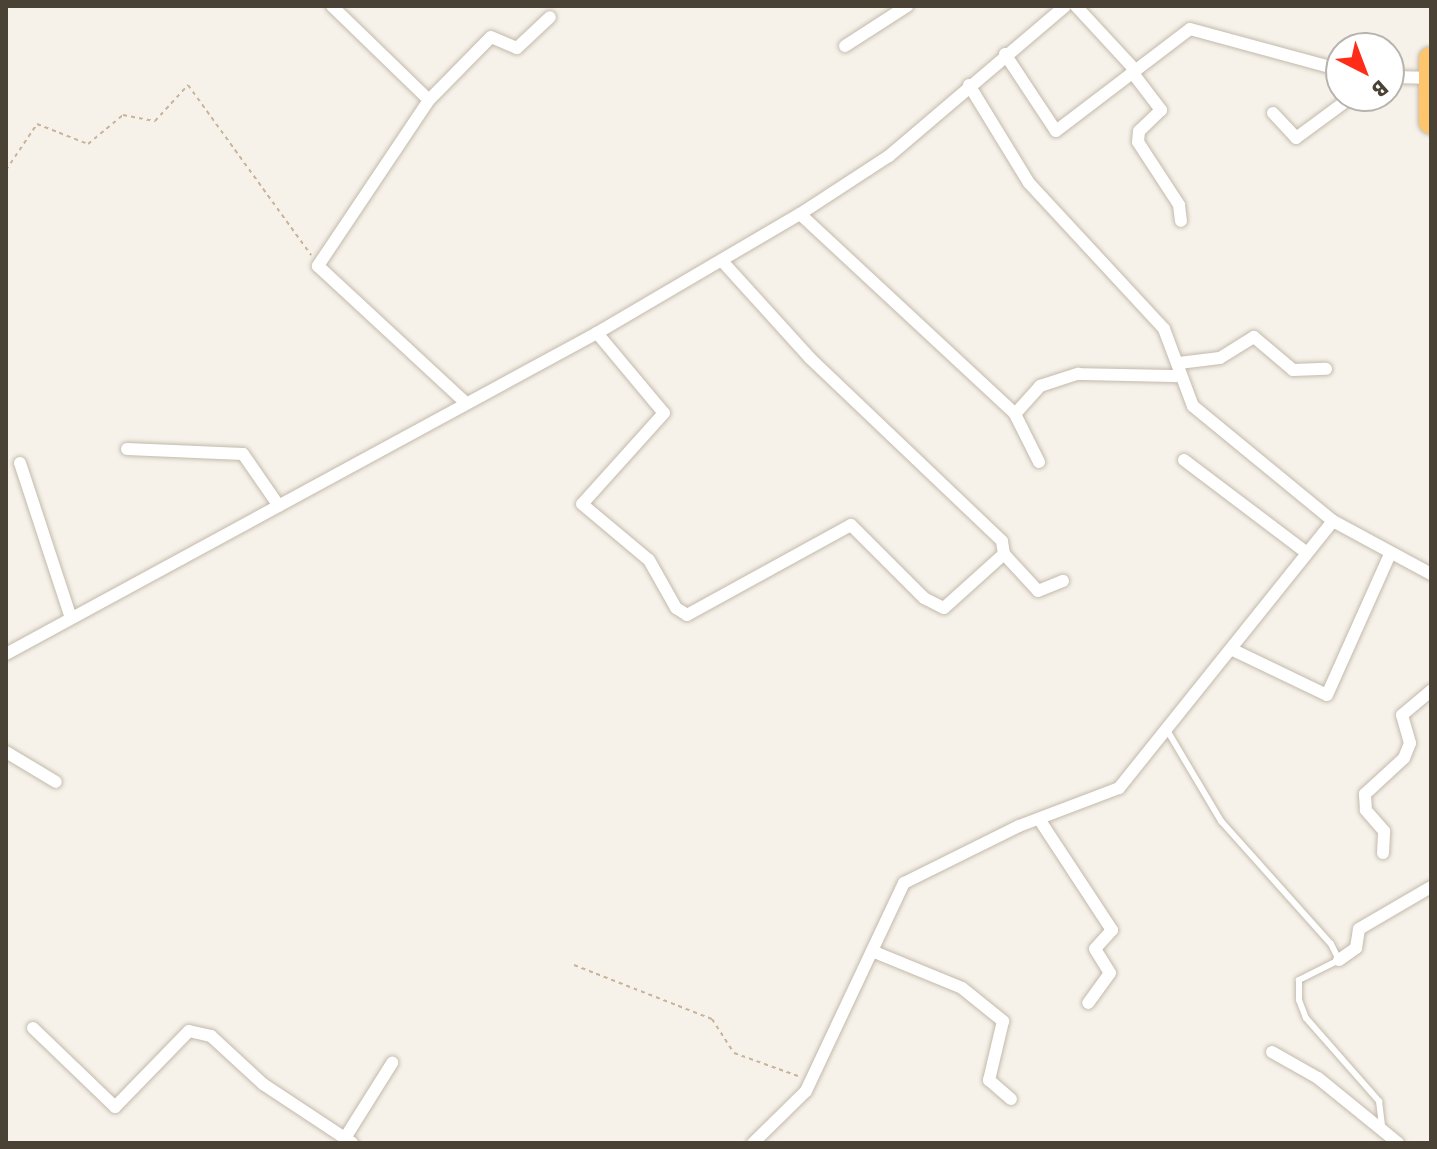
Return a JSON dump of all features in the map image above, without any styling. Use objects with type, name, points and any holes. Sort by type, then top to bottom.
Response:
[{"type":"highway","points":[[1430,69],[1431,122]]},
{"type":"street","points":[[332,6],[429,100]]},
{"type":"street","points":[[845,46],[907,6]]},
{"type":"street","points":[[1038,6],[1048,19]]},
{"type":"street","points":[[6,654],[597,333],[800,214],[889,156],[1065,6]]},
{"type":"street","points":[[1076,6],[1134,71],[1161,110],[1139,131],[1138,142],[1148,168],[1179,205],[1181,221]]},
{"type":"street","points":[[465,402],[318,266],[429,100],[491,37],[517,48],[550,17]]},
{"type":"street","points":[[1005,54],[1056,131],[1196,28],[1325,65]]},
{"type":"street","points":[[1405,74],[1430,69]]},
{"type":"street","points":[[969,85],[1029,183],[1164,329],[1193,406],[1333,521],[1431,574]]},
{"type":"street","points":[[1273,113],[1296,138],[1331,112]]},
{"type":"street","points":[[800,214],[1015,414],[1039,462]]},
{"type":"street","points":[[722,261],[810,358],[998,536],[1004,554],[1038,591],[1063,581]]},
{"type":"street","points":[[597,333],[664,413],[582,504],[649,560],[682,613],[851,525],[940,610],[1004,554]]},
{"type":"street","points":[[1015,414],[1044,385],[1078,374],[1178,370],[1220,358],[1254,337],[1293,370],[1326,369]]},
{"type":"street","points":[[127,449],[243,454],[279,506]]},
{"type":"street","points":[[1184,460],[1307,553]]},
{"type":"street","points":[[20,463],[71,618]]},
{"type":"street","points":[[753,1143],[811,1082],[872,951],[911,878],[1039,819],[1112,794],[1333,521]]},
{"type":"street","points":[[1231,649],[1327,695],[1390,554]]},
{"type":"street","points":[[1383,853],[1384,831],[1366,810],[1365,794],[1404,758],[1410,743],[1402,715],[1431,691]]},
{"type":"street","points":[[6,752],[56,782]]},
{"type":"street","points":[[1039,819],[1112,930],[1095,949],[1110,973],[1088,1003]]},
{"type":"street","points":[[1339,960],[1356,948],[1359,929],[1431,887]]},
{"type":"street","points":[[872,951],[962,988],[1003,1021],[989,1080],[1011,1099]]},
{"type":"street","points":[[33,1028],[115,1107],[189,1031],[211,1036],[263,1084],[348,1140],[392,1063]]},
{"type":"street","points":[[1272,1052],[1318,1078],[1383,1134],[1398,1143]]},
{"type":"lane","points":[[1166,729],[1221,821],[1339,960],[1299,980],[1299,1000],[1306,1018],[1379,1101],[1383,1134]]},
{"type":"path","points":[[6,170],[37,124],[88,144],[123,115],[155,121],[188,85],[289,215],[318,266]]},
{"type":"path","points":[[574,965],[712,1019],[734,1053],[811,1082]]}]
